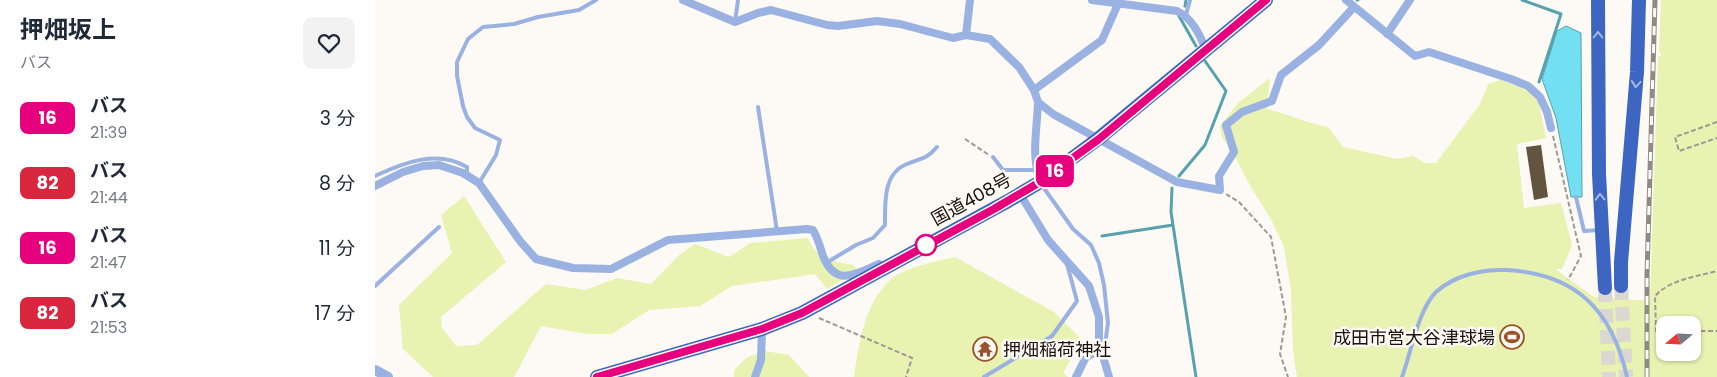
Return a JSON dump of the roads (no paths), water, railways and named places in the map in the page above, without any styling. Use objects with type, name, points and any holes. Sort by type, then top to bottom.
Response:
[{"type":"highway","name":"国道408号","points":[[597,377],[762,329],[806,312],[1020,194],[1038,176],[1099,139],[1266,0]]},
{"type":"highway","points":[[1598,0],[1599,146],[1605,288]]},
{"type":"highway","points":[[1621,286],[1621,262],[1637,72],[1639,0]]},
{"type":"street","points":[[683,0],[735,22],[771,10],[827,25],[838,26],[877,21],[900,24],[953,38],[965,35],[991,39],[1019,68],[1034,90],[1038,102],[1034,154],[1038,176]]},
{"type":"street","points":[[965,35],[970,0]]},
{"type":"street","points":[[1092,0],[1177,11],[1186,15],[1206,50]]},
{"type":"street","points":[[1346,0],[1415,56],[1429,52],[1511,78],[1528,86],[1540,97],[1547,112],[1551,128]]},
{"type":"street","points":[[1387,34],[1410,0]]},
{"type":"street","points":[[1034,90],[1102,40],[1118,4]]},
{"type":"street","points":[[1038,102],[1053,114],[1177,182],[1220,190],[1219,176],[1234,152],[1227,125],[1242,112],[1271,101],[1281,75],[1319,45],[1355,7]]},
{"type":"street","points":[[375,186],[403,172],[423,166],[439,165],[467,175],[479,183],[520,241],[536,259],[573,268],[611,269],[669,240],[813,230],[827,263],[833,272],[843,277],[851,276],[929,243]]},
{"type":"street","points":[[1020,194],[1040,229],[1089,286],[1099,317],[1099,342],[1109,377]]},
{"type":"street","points":[[755,377],[761,360],[762,329]]},
{"type":"street","points":[[1076,377],[1087,357],[1102,354]]},
{"type":"street","points":[[375,370],[388,377]]},
{"type":"lane","points":[[479,183],[496,155],[500,140],[475,128],[467,117],[463,106],[457,76],[457,62],[467,39],[483,27],[514,24],[538,17],[579,10],[596,0]]},
{"type":"lane","points":[[735,22],[738,0]]},
{"type":"lane","points":[[1186,15],[1190,0]]},
{"type":"lane","points":[[758,107],[777,232]]},
{"type":"lane","points":[[827,263],[856,245],[873,238],[885,225],[885,198],[892,173],[904,164],[929,156],[937,147]]},
{"type":"lane","points":[[375,176],[423,158],[441,159],[461,164],[467,167],[467,175]]},
{"type":"lane","points":[[993,158],[1003,170],[1038,176],[1073,228],[1091,245],[1099,263],[1105,285],[1109,323],[1102,354]]},
{"type":"lane","points":[[1576,197],[1584,231],[1602,230]]},
{"type":"lane","points":[[375,286],[439,228]]},
{"type":"lane","points":[[984,377],[1052,336],[1077,301],[1067,262]]},
{"type":"lane","points":[[1402,377],[1419,322],[1430,300],[1439,290],[1454,279],[1483,271],[1497,270],[1544,275],[1566,284],[1589,301],[1604,319],[1615,338],[1627,377]]},
{"type":"water","points":[[1566,26],[1581,33],[1582,197],[1571,197],[1556,118],[1542,79],[1557,31]]},
{"type":"waterway","points":[[1185,6],[1186,0]]},
{"type":"waterway","points":[[1522,0],[1561,14],[1539,82]]},
{"type":"waterway","points":[[1179,16],[1196,46]]},
{"type":"waterway","points":[[1179,176],[1205,145],[1226,91],[1205,61]]},
{"type":"waterway","points":[[1172,188],[1171,212],[1196,377]]},
{"type":"waterway","points":[[1102,236],[1173,225]]},
{"type":"tunnel","points":[[1621,286],[1626,377]]},
{"type":"tunnel","points":[[1605,288],[1609,377]]},
{"type":"railway","points":[[1647,377],[1647,275],[1655,0]]},
{"type":"place","name":"成田市営大谷津球場","points":[[1512,337]]},
{"type":"place","name":"押畑稲荷神社","points":[[985,349]]}]
